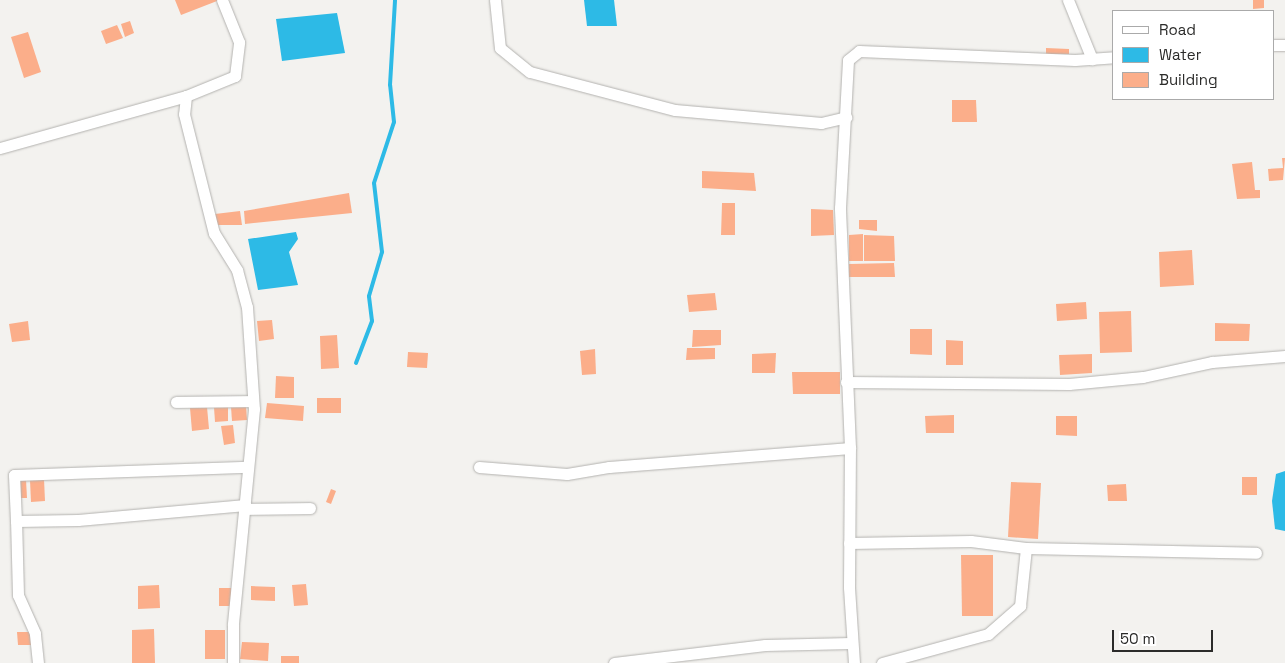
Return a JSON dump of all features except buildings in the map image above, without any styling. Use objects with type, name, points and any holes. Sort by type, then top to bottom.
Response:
[{"type":"street","points":[[0,148],[186,96],[235,76],[239,42],[222,0]]},
{"type":"street","points":[[495,0],[500,48],[530,72],[676,110],[821,123],[846,117]]},
{"type":"street","points":[[1068,0],[1092,59]]},
{"type":"street","points":[[854,663],[851,642],[854,631],[849,543],[850,448],[840,208],[848,60],[859,51],[1092,59],[1112,57]]},
{"type":"street","points":[[186,96],[184,114],[214,232],[237,270],[247,307],[253,401],[233,624],[233,663]]},
{"type":"street","points":[[846,382],[1069,384],[1143,377],[1212,362],[1285,356]]},
{"type":"street","points":[[176,402],[253,401]]},
{"type":"street","points":[[479,467],[567,474],[609,467],[850,448]]},
{"type":"street","points":[[38,663],[35,633],[18,595],[14,475],[248,467]]},
{"type":"street","points":[[16,522],[78,520],[244,507],[310,508]]},
{"type":"street","points":[[849,543],[971,542],[1026,548],[1256,553]]},
{"type":"street","points":[[882,663],[988,634],[1020,606],[1026,548]]},
{"type":"street","points":[[614,663],[673,659],[765,645],[851,642]]},
{"type":"water","points":[[584,0],[614,0],[617,26],[587,26]]},
{"type":"water","points":[[337,13],[345,53],[282,61],[276,19]]},
{"type":"water","points":[[296,232],[298,239],[289,252],[298,285],[258,290],[248,239]]},
{"type":"water","points":[[1285,471],[1285,531],[1275,529],[1272,501],[1276,474]]},
{"type":"waterway","points":[[356,363],[372,321],[369,296],[382,252],[374,183],[394,122],[390,85],[395,0]]}]
